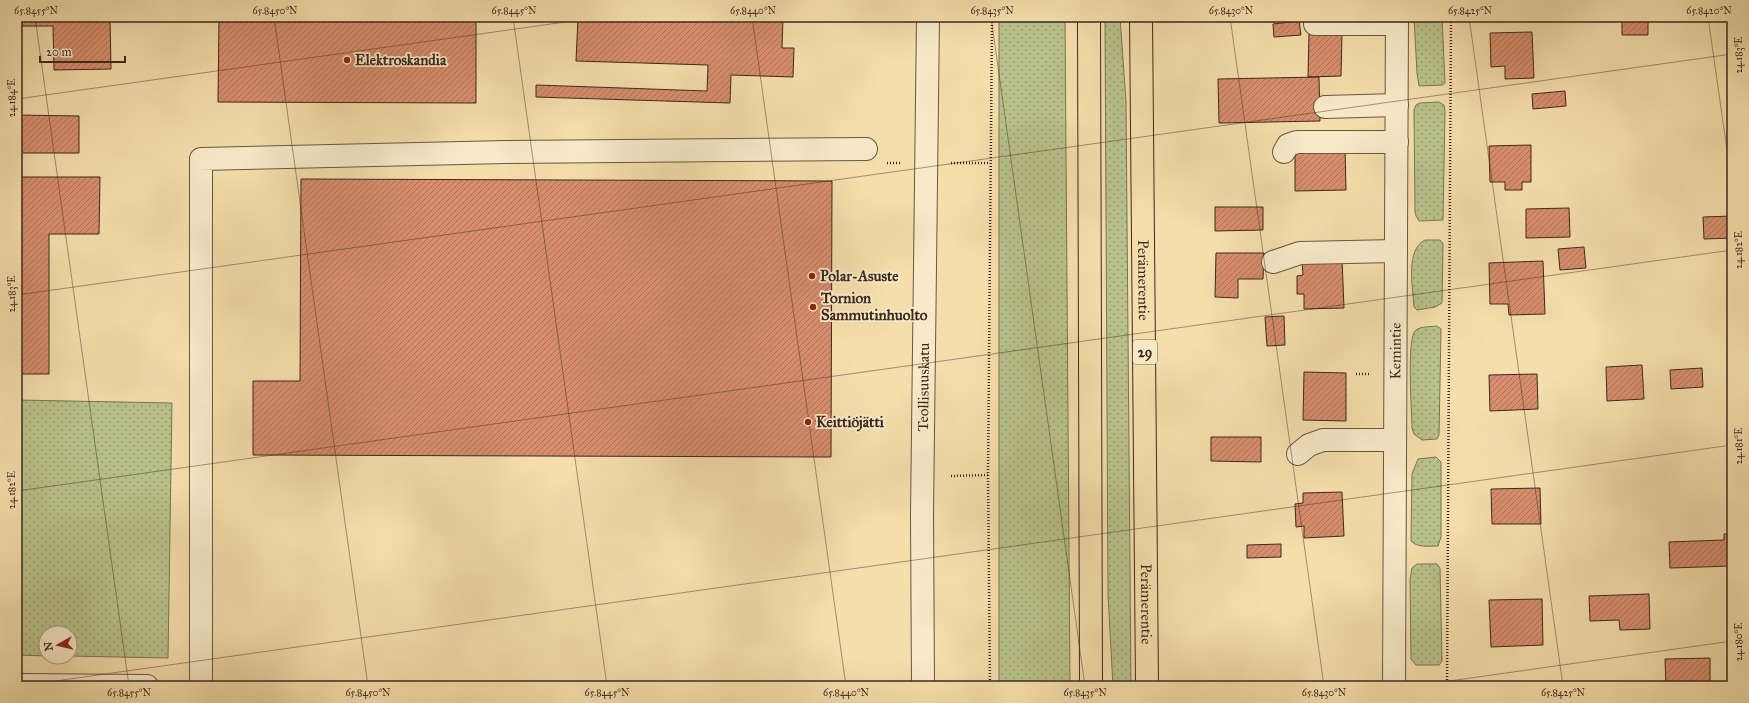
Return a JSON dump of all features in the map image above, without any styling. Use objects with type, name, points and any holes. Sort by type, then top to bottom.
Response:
[{"type":"highway","points":[[1089,17],[1091,686]]},
{"type":"highway","name":"Perämerentie","points":[[1141,17],[1147,686]]},
{"type":"street","name":"Teollisuuskatu","points":[[923,686],[922,515],[928,17]]},
{"type":"street","points":[[1315,24],[1397,21]]},
{"type":"street","name":"Kemintie","points":[[1394,686],[1397,21]]},
{"type":"street","points":[[1325,107],[1397,105]]},
{"type":"street","points":[[1284,152],[1288,145],[1297,142],[1397,142]]},
{"type":"street","points":[[201,686],[201,159],[498,152],[866,149]]},
{"type":"street","points":[[1273,262],[1300,253],[1396,251]]},
{"type":"street","points":[[1298,454],[1309,445],[1323,440],[1396,440]]},
{"type":"street","points":[[17,685],[147,686]]},
{"type":"path","points":[[990,686],[988,475],[992,17]]},
{"type":"path","points":[[1447,686],[1451,17]]},
{"type":"path","points":[[950,163],[990,163]]},
{"type":"path","points":[[951,476],[988,475]]},
{"type":"green space","points":[[999,17],[1065,17],[1070,686],[999,686]]},
{"type":"green space","points":[[1105,17],[1120,17],[1126,101],[1131,686],[1113,686],[1108,595]]},
{"type":"green space","points":[[1414,17],[1442,17],[1445,83],[1442,85],[1419,86]]},
{"type":"green space","points":[[1439,102],[1444,105],[1445,111],[1443,220],[1419,221],[1415,211],[1414,110],[1416,105],[1420,103]]},
{"type":"green space","points":[[1425,240],[1440,240],[1443,244],[1442,303],[1435,307],[1417,310],[1414,307],[1412,260],[1419,245]]},
{"type":"green space","points":[[1437,326],[1441,329],[1439,435],[1437,439],[1422,440],[1414,434],[1412,428],[1410,376],[1411,346],[1416,330],[1423,327]]},
{"type":"green space","points":[[17,400],[172,403],[168,658],[78,656],[78,625],[38,625],[38,656],[17,655]]},
{"type":"green space","points":[[1436,457],[1441,462],[1441,537],[1438,546],[1420,546],[1411,541],[1412,474],[1418,459]]},
{"type":"green space","points":[[1417,564],[1437,564],[1440,568],[1442,661],[1439,665],[1416,665],[1411,659],[1410,579],[1412,568]]},
{"type":"green space","points":[[1425,682],[1437,684],[1438,686],[1414,686]]},
{"type":"building","points":[[17,17],[110,17],[111,69],[54,70],[53,26],[17,26]]},
{"type":"building","name":"Elektroskandia","points":[[219,17],[476,17],[476,103],[218,102]]},
{"type":"building","points":[[578,17],[783,17],[782,48],[794,48],[793,77],[731,75],[730,103],[536,97],[536,85],[707,91],[708,65],[576,61]]},
{"type":"building","points":[[1622,18],[1648,18],[1648,35],[1622,35]]},
{"type":"building","points":[[1299,21],[1301,35],[1274,37],[1273,24]]},
{"type":"building","points":[[1532,32],[1534,78],[1505,79],[1505,66],[1491,67],[1490,33]]},
{"type":"building","points":[[1309,34],[1342,34],[1341,76],[1308,77]]},
{"type":"building","points":[[1319,77],[1320,121],[1219,123],[1218,79]]},
{"type":"building","points":[[1565,91],[1566,106],[1533,109],[1532,94]]},
{"type":"building","points":[[1728,105],[1732,105],[1732,127],[1729,127]]},
{"type":"building","points":[[17,115],[79,116],[79,153],[17,153]]},
{"type":"building","points":[[1531,145],[1531,182],[1522,182],[1522,190],[1505,190],[1505,182],[1490,182],[1489,146]]},
{"type":"building","points":[[1345,147],[1346,190],[1295,191],[1295,148]]},
{"type":"building","points":[[17,177],[100,177],[99,234],[49,234],[49,374],[17,374]]},
{"type":"building","points":[[301,179],[832,181],[831,457],[253,455],[253,381],[300,381]]},
{"type":"building","points":[[1215,207],[1263,207],[1263,230],[1215,231]]},
{"type":"building","points":[[1569,208],[1570,237],[1526,238],[1526,209]]},
{"type":"building","points":[[1732,216],[1732,238],[1704,239],[1703,217]]},
{"type":"building","points":[[1584,247],[1586,268],[1560,270],[1558,249]]},
{"type":"building","points":[[1216,253],[1264,253],[1263,279],[1238,279],[1238,298],[1215,297]]},
{"type":"building","points":[[1342,259],[1344,308],[1304,309],[1304,294],[1297,294],[1297,276],[1303,275],[1302,261]]},
{"type":"building","points":[[1543,261],[1545,314],[1509,315],[1508,304],[1490,304],[1489,263]]},
{"type":"building","points":[[1284,316],[1285,345],[1267,346],[1265,317]]},
{"type":"building","points":[[1642,365],[1644,399],[1607,401],[1606,367]]},
{"type":"building","points":[[1702,368],[1703,387],[1671,389],[1670,370]]},
{"type":"building","points":[[1304,372],[1346,373],[1346,421],[1303,420]]},
{"type":"building","points":[[1537,374],[1538,409],[1490,411],[1489,375]]},
{"type":"building","points":[[1211,437],[1261,437],[1261,462],[1211,461]]},
{"type":"building","points":[[1540,488],[1541,524],[1492,524],[1491,489]]},
{"type":"building","points":[[1342,492],[1344,536],[1304,538],[1304,526],[1296,527],[1295,504],[1303,503],[1303,493]]},
{"type":"building","points":[[1724,534],[1732,534],[1732,566],[1670,568],[1669,542],[1724,540]]},
{"type":"building","points":[[1281,544],[1281,557],[1247,558],[1247,545]]},
{"type":"building","points":[[1649,594],[1650,629],[1620,630],[1619,620],[1590,621],[1589,596]]},
{"type":"building","points":[[1542,599],[1543,645],[1491,647],[1489,600]]},
{"type":"building","points":[[1710,658],[1710,686],[1666,686],[1665,659]]},
{"type":"place","name":"Elektroskandia","points":[[347,60]]},
{"type":"place","name":"Polar-Asuste","points":[[812,276]]},
{"type":"place","name":"Tornion Sammutinhuolto","points":[[813,307]]},
{"type":"place","name":"Keittiöjätti","points":[[808,422]]}]
